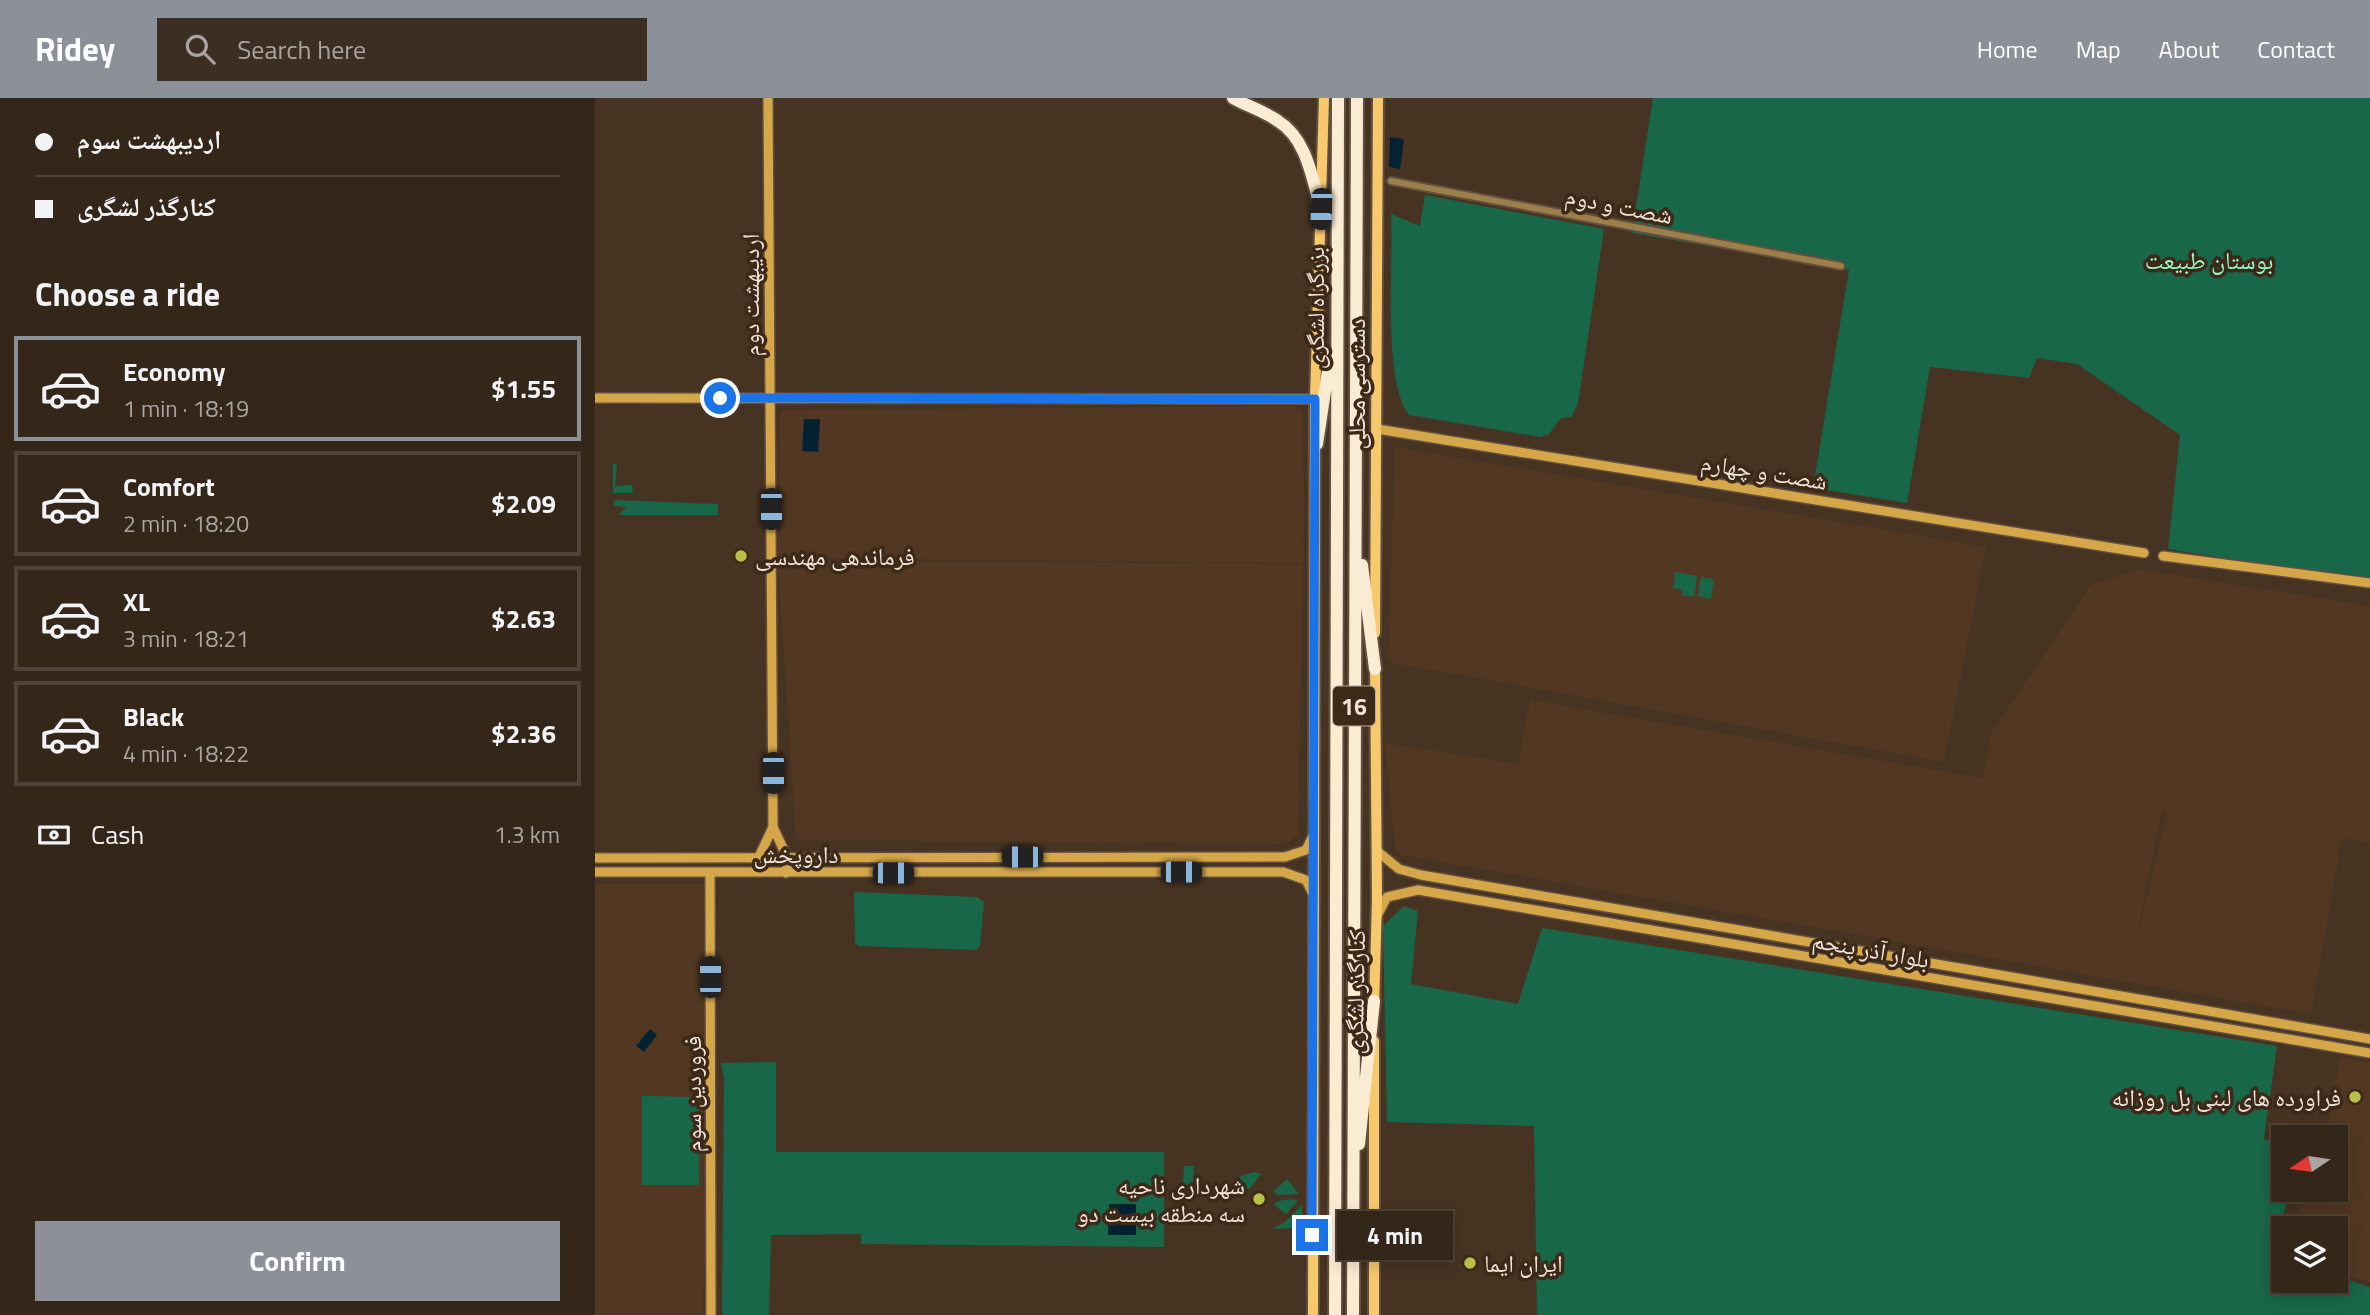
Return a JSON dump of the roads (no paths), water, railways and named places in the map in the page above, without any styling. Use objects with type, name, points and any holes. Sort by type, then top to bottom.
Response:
[{"type":"highway","points":[[1233,98],[1281,122],[1294,135],[1303,150],[1321,209]]},
{"type":"highway","name":"بزرگراه لشگری","points":[[1335,1315],[1338,98]]},
{"type":"highway","name":"بزرگراه لشگری","points":[[1353,1315],[1357,98]]},
{"type":"highway","points":[[1317,444],[1336,305]]},
{"type":"highway","points":[[1355,504],[1375,669]]},
{"type":"highway","points":[[1353,1193],[1374,1001]]},
{"type":"main road","name":"کنارگذر لشگری","points":[[1313,1315],[1311,1117],[1315,902],[1315,399],[1324,98]]},
{"type":"main road","name":"دسترسی محلی","points":[[1375,669],[1378,98]]},
{"type":"main road","name":"کنارگذر لشگری","points":[[1374,1315],[1377,1177],[1374,1001],[1377,916],[1375,669]]},
{"type":"street","name":"اردیبهشت دوم","points":[[768,98],[773,827],[788,859]]},
{"type":"street","name":"شصت و دوم","points":[[1391,181],[1841,266]]},
{"type":"street","points":[[595,398],[1315,399]]},
{"type":"street","name":"شصت و چهارم","points":[[1377,429],[2144,553]]},
{"type":"street","points":[[2163,556],[2370,583]]},
{"type":"street","name":"اردیبهشت دوم","points":[[758,859],[773,827]]},
{"type":"street","points":[[1315,831],[1306,850],[1285,857],[1288,863],[1283,872],[1306,880],[1315,902]]},
{"type":"street","name":"بلوار آذر پنجم","points":[[1377,851],[1399,869],[1421,875],[2370,1039]]},
{"type":"street","name":"داروپخش","points":[[595,858],[1285,857]]},
{"type":"street","points":[[786,873],[788,859]]},
{"type":"street","name":"داروپخش","points":[[595,872],[1283,872]]},
{"type":"street","name":"فروردین سوم","points":[[709,873],[711,1315]]},
{"type":"street","name":"بلوار آذر پنجم","points":[[1377,916],[1387,897],[1417,890],[2370,1053]]},
{"type":"street","points":[[2215,1027],[2220,1014]]},
{"type":"water","points":[[1390,137],[1404,139],[1400,169],[1389,167]]},
{"type":"water","points":[[804,419],[820,419],[818,452],[802,451]]},
{"type":"water","points":[[650,1029],[657,1035],[644,1052],[636,1046]]},
{"type":"water","points":[[1109,1204],[1136,1204],[1136,1235],[1108,1235]]},
{"type":"place","name":"فرماندهی مهندسی","points":[[741,556]]},
{"type":"place","name":"فراورده های لبنی بل روزانه","points":[[2355,1097]]},
{"type":"place","name":"شهرداری ناحیه سه منطقه بیست دو","points":[[1259,1199]]},
{"type":"place","name":"ایران ایما","points":[[1470,1263]]},
{"type":"park label","name":"بوستان طبیعت","points":[[2209,260]]}]
